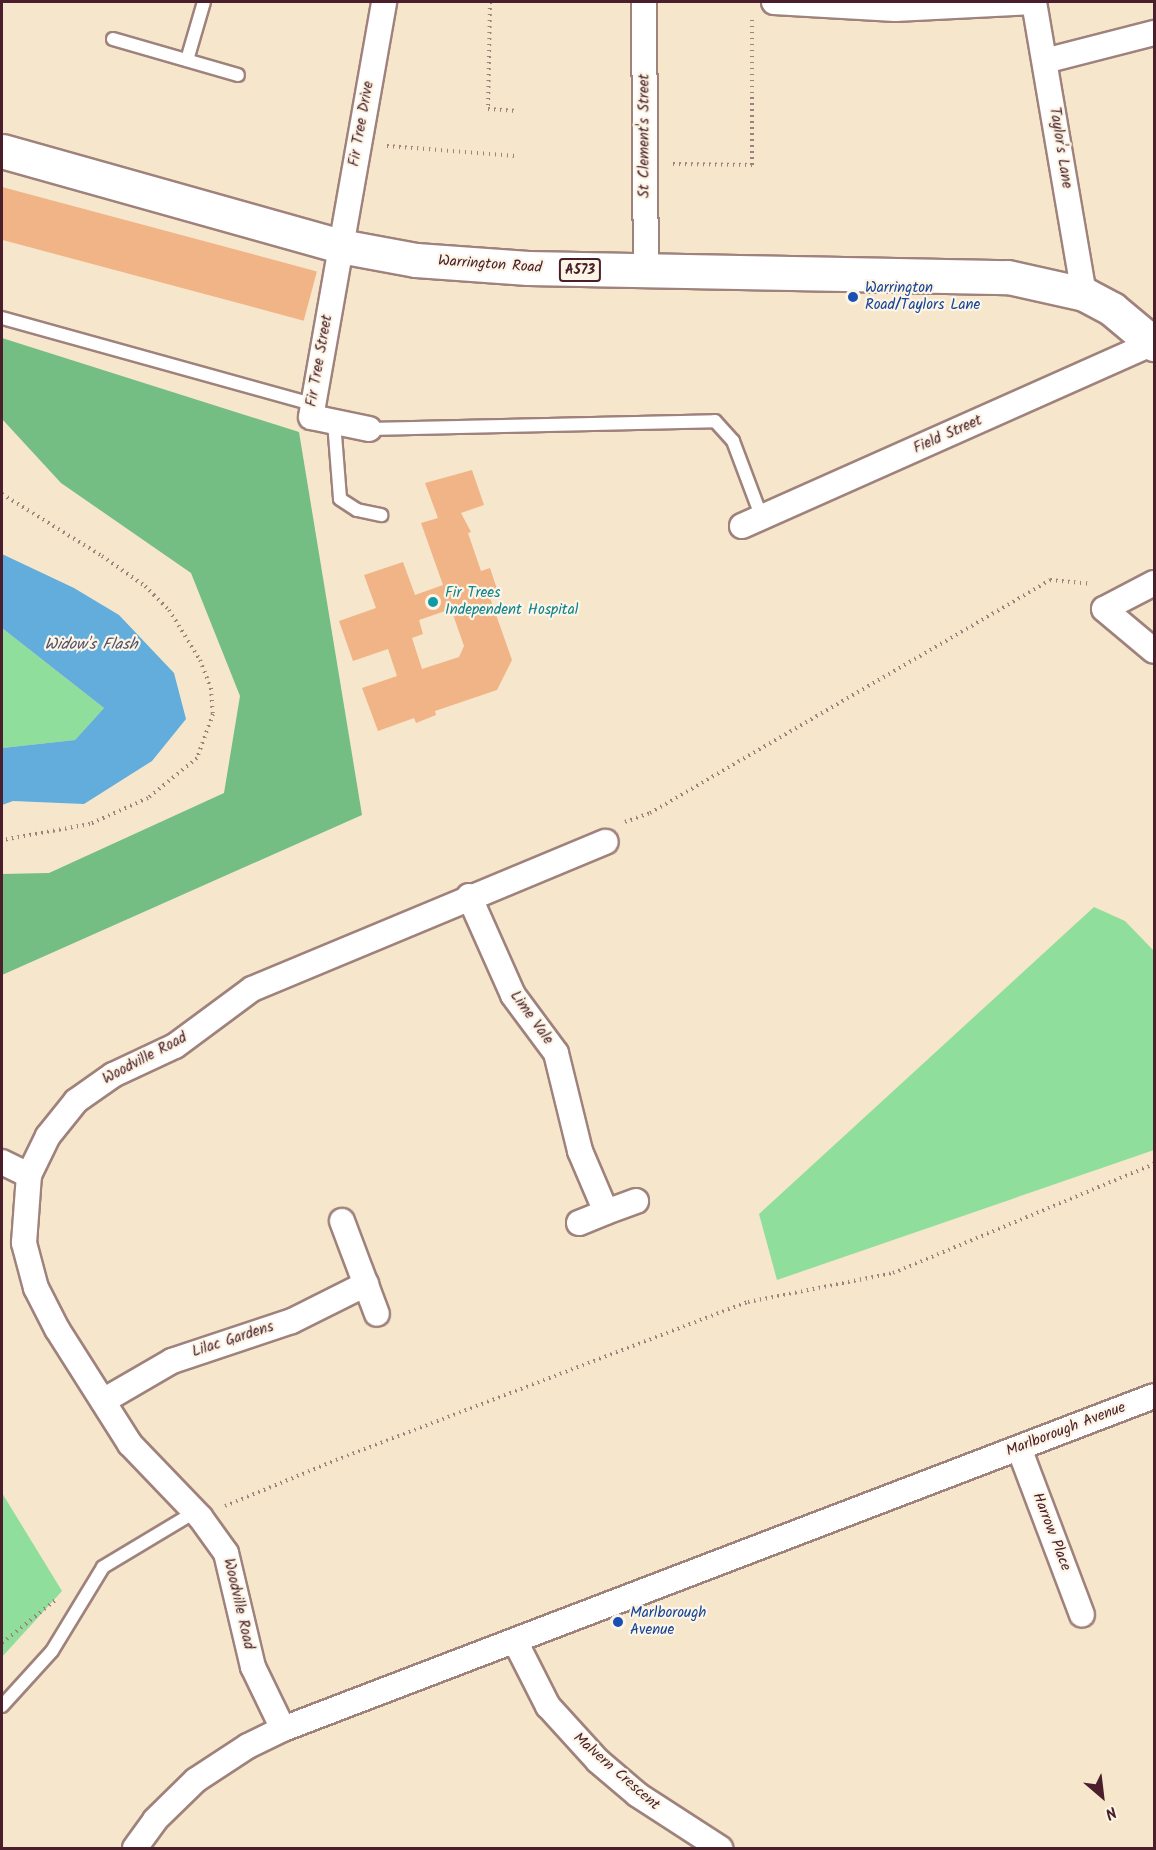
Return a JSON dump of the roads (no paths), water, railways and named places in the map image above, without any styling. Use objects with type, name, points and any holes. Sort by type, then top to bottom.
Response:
[{"type":"main road","name":"Warrington Road","points":[[2,151],[340,246],[416,260],[528,268],[1008,277],[1084,294],[1112,309],[1154,343]]},
{"type":"street","name":"Fir Tree Drive","points":[[340,246],[384,2]]},
{"type":"street","name":"St Clement's Street","points":[[644,2],[646,271]]},
{"type":"street","points":[[774,2],[895,5],[1034,2]]},
{"type":"street","name":"Taylor's Lane","points":[[1034,2],[1084,294]]},
{"type":"street","points":[[1045,61],[1155,33]]},
{"type":"street","name":"Fir Tree Street","points":[[340,246],[311,417],[369,429]]},
{"type":"street","name":"Field Street","points":[[752,522],[1154,343]]},
{"type":"street","points":[[1149,585],[1104,609],[1155,651]]},
{"type":"street","name":"Woodville Road","points":[[283,1730],[248,1651],[226,1553],[198,1514],[148,1466],[103,1401],[36,1288],[24,1243],[29,1175],[61,1117],[76,1101],[113,1075],[175,1046],[252,989],[469,896],[606,842]]},
{"type":"street","name":"Lime Vale","points":[[469,896],[513,995],[556,1053],[580,1151],[606,1212]]},
{"type":"street","points":[[2,1162],[29,1175]]},
{"type":"street","points":[[579,1223],[636,1201]]},
{"type":"street","points":[[342,1221],[376,1314]]},
{"type":"street","name":"Lilac Gardens","points":[[103,1401],[172,1361],[292,1321],[366,1284]]},
{"type":"street","name":"Marlborough Avenue","points":[[135,1848],[155,1820],[196,1780],[248,1746],[283,1730],[516,1643],[1155,1396]]},
{"type":"street","name":"Harrow Place","points":[[1019,1448],[1082,1615]]},
{"type":"street","name":"Malvern Crescent","points":[[516,1643],[548,1706],[598,1761],[638,1795],[720,1848]]},
{"type":"lane","points":[[187,60],[204,2]]},
{"type":"lane","points":[[113,39],[238,75]]},
{"type":"lane","points":[[2,318],[313,404]]},
{"type":"lane","points":[[369,429],[715,421],[733,441],[752,522]]},
{"type":"lane","points":[[334,422],[340,499],[357,510],[381,515]]},
{"type":"lane","points":[[2,1706],[52,1651],[103,1567],[198,1514]]},
{"type":"water","name":"Widow's Flash","points":[[2,554],[74,588],[119,615],[174,673],[186,719],[152,761],[84,804],[13,801],[2,805],[2,748],[75,740],[104,708],[2,628]]},
{"type":"place","name":"Warrington Road/Taylors Lane","points":[[853,297]]},
{"type":"place","name":"Fir Trees Independent Hospital","points":[[433,602]]},
{"type":"place","name":"Marlborough Avenue","points":[[618,1622]]}]
